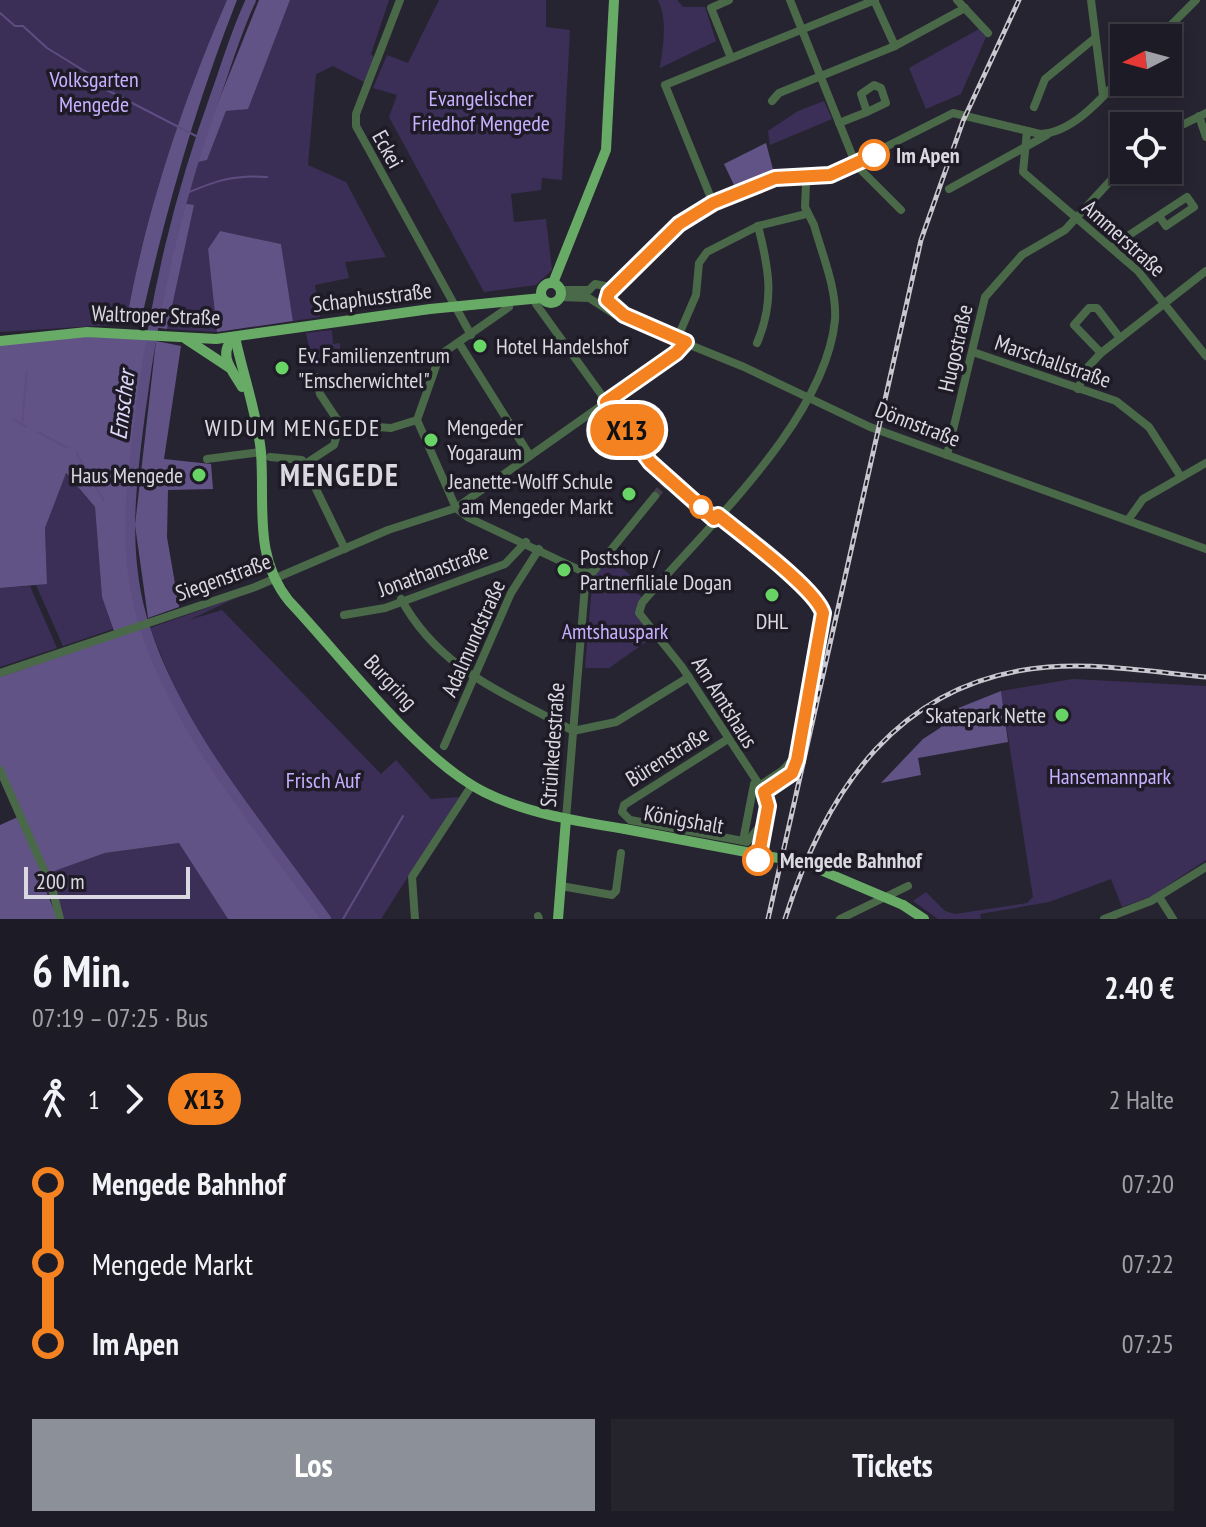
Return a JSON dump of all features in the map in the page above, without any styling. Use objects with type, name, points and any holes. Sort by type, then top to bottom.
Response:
[{"type":"main road","points":[[540,298],[544,285],[558,290],[606,150],[614,0]]},
{"type":"main road","name":"Schaphusstraße","points":[[235,337],[454,307],[512,304],[540,298],[552,303],[558,290]]},
{"type":"main road","name":"Waltroper Straße","points":[[0,341],[87,332],[184,338],[235,337],[265,455]]},
{"type":"main road","points":[[235,337],[225,351],[231,369],[249,396]]},
{"type":"main road","points":[[184,338],[231,369]]},
{"type":"main road","name":"Burgring","points":[[265,455],[261,535],[274,579],[289,601],[392,714],[439,762],[472,785],[499,798],[566,819],[622,828]]},
{"type":"main road","name":"Strünkedestraße","points":[[558,919],[566,819]]},
{"type":"main road","name":"Königshalt","points":[[622,828],[804,863],[903,905],[923,918]]},
{"type":"street","name":"Eckei","points":[[400,0],[356,114],[356,126],[471,335]]},
{"type":"street","points":[[729,0],[711,8],[731,58]]},
{"type":"street","points":[[790,0],[856,165],[901,210]]},
{"type":"street","points":[[713,203],[665,85],[874,0],[895,46]]},
{"type":"street","points":[[957,0],[988,33]]},
{"type":"street","points":[[1091,0],[1103,96]]},
{"type":"street","points":[[1172,24],[1196,0]]},
{"type":"street","points":[[772,101],[779,93],[895,46],[965,8]]},
{"type":"street","points":[[1034,107],[1045,79],[1095,38]]},
{"type":"street","points":[[949,189],[1024,150],[1079,116],[1110,89]]},
{"type":"street","points":[[839,123],[867,112]]},
{"type":"street","points":[[558,290],[589,294],[597,283],[605,296],[679,224],[713,203],[775,178],[823,177],[856,165],[948,114],[1049,133]]},
{"type":"street","points":[[1182,125],[1202,114],[1206,137]]},
{"type":"street","name":"Ammerstraße","points":[[1027,131],[1023,172],[1111,247],[1166,302],[1206,356]]},
{"type":"street","name":"Hugostraße","points":[[947,455],[985,297],[1022,255],[1055,238],[1110,181]]},
{"type":"street","points":[[716,517],[772,454],[809,396],[827,352],[835,319],[832,289],[814,225],[806,214],[806,184]]},
{"type":"street","points":[[682,341],[696,295],[702,257],[721,243],[758,226],[806,214]]},
{"type":"street","points":[[1111,247],[1159,216]]},
{"type":"street","points":[[757,343],[767,319],[771,296],[768,265],[758,226]]},
{"type":"street","points":[[1078,389],[1086,369],[1101,353],[1206,271]]},
{"type":"street","name":"Dönnstraße","points":[[589,294],[605,296],[624,315],[809,396],[870,427],[1206,549]]},
{"type":"street","points":[[540,298],[606,402],[650,462],[821,607],[823,620],[801,741],[792,773],[759,789],[747,836]]},
{"type":"street","points":[[512,304],[438,359],[417,420],[456,508],[469,518],[526,542],[586,573],[593,572],[655,496]]},
{"type":"street","points":[[1101,353],[1074,325],[1089,308],[1097,308],[1120,338]]},
{"type":"street","points":[[1197,344],[1206,337]]},
{"type":"street","name":"Siegenstraße","points":[[0,673],[274,579],[396,526],[456,508],[676,353],[682,341]]},
{"type":"street","points":[[459,343],[530,456]]},
{"type":"street","name":"Marschallstraße","points":[[973,352],[1116,401],[1149,427],[1181,477]]},
{"type":"street","points":[[207,459],[265,455],[304,462],[334,445],[340,424],[320,394],[316,377]]},
{"type":"street","points":[[340,424],[391,428],[417,420]]},
{"type":"street","points":[[304,462],[345,549]]},
{"type":"street","points":[[1128,520],[1143,499],[1206,463]]},
{"type":"street","name":"Am Amtshaus","points":[[716,517],[640,609],[642,619],[660,637],[689,677],[759,789]]},
{"type":"street","name":"Jonathanstraße","points":[[344,615],[369,612],[505,564],[526,542]]},
{"type":"street","name":"Adalmundstraße","points":[[444,746],[511,593],[539,549]]},
{"type":"street","name":"Strünkedestraße","points":[[566,819],[586,573]]},
{"type":"street","points":[[401,599],[426,639],[475,678],[573,731],[616,722],[689,677]]},
{"type":"street","name":"Bürenstraße","points":[[728,739],[626,804],[622,812],[630,820],[747,836]]},
{"type":"street","points":[[1,775],[52,888],[60,919]]},
{"type":"street","points":[[415,919],[412,877],[472,785]]},
{"type":"street","points":[[747,836],[767,812],[759,789]]},
{"type":"street","points":[[561,886],[612,895],[616,891],[621,853]]},
{"type":"street","points":[[1104,919],[1159,897],[1206,867]]},
{"type":"street","points":[[840,919],[908,886]]},
{"type":"street","points":[[1159,897],[1173,919]]},
{"type":"green space","name":"Volksgarten Mengede","points":[[0,0],[227,0],[195,78],[167,159],[143,242],[126,324],[0,332]]},
{"type":"green space","points":[[290,0],[389,0],[371,54],[377,60],[368,84],[333,66],[316,74],[308,165],[346,182],[386,257],[345,262],[349,278],[315,285],[320,317],[293,321],[281,244],[220,231],[208,249],[217,332],[167,329],[193,206],[181,203],[193,163],[207,160],[226,111],[248,108]]},
{"type":"green space","name":"Evangelischer Friedhof Mengede","points":[[439,0],[546,0],[546,27],[570,30],[562,180],[542,178],[541,190],[511,194],[514,222],[546,219],[552,270],[536,285],[484,292],[389,117],[397,95],[373,88],[387,55],[408,63]]},
{"type":"green space","points":[[658,0],[677,0],[683,7],[705,7],[716,41],[660,68],[664,25]]},
{"type":"green space","points":[[979,29],[986,37],[961,94],[926,109],[909,68]]},
{"type":"green space","points":[[824,101],[832,119],[770,145],[768,131],[798,111]]},
{"type":"green space","points":[[332,330],[333,344],[340,343],[340,363],[313,366],[306,333]]},
{"type":"green space","points":[[65,473],[95,507],[102,597],[113,629],[63,646],[36,585],[47,583],[45,528]]},
{"type":"green space","name":"Amtshauspark","points":[[609,556],[641,585],[636,592],[642,597],[636,615],[656,635],[609,668],[585,668],[593,574]]},
{"type":"green space","points":[[30,586],[57,648],[0,667],[0,588]]},
{"type":"green space","name":"Frisch Auf","points":[[238,597],[189,620],[222,610],[381,774],[396,760],[431,799],[459,797],[381,919],[326,919],[190,727],[150,628]]},
{"type":"green space","name":"Hansemannpark","points":[[1073,679],[1206,686],[1206,860],[1152,896],[1122,907],[1111,879],[1049,902],[980,914],[981,919],[938,919],[913,901],[926,892],[945,911],[955,914],[1027,903],[1033,897],[1001,691]]},
{"type":"green space","points":[[180,843],[228,919],[62,919],[46,891],[46,874],[105,853]]},
{"type":"shaded area","points":[[227,0],[237,0],[182,161],[140,325],[126,324],[143,242],[167,159],[195,78]]},
{"type":"shaded area","points":[[259,0],[290,0],[248,109],[226,111],[207,160],[198,162],[203,140]]},
{"type":"shaded area","points":[[766,143],[774,173],[734,185],[724,164]]},
{"type":"shaded area","points":[[181,203],[194,205],[167,329],[153,327]]},
{"type":"shaded area","points":[[220,231],[281,244],[293,321],[217,332],[208,249]]},
{"type":"shaded area","points":[[74,333],[150,335],[131,494],[130,547],[137,599],[153,649],[201,745],[326,919],[228,919],[179,843],[105,853],[46,874],[52,888],[46,891],[58,919],[0,919],[0,825],[20,816],[0,770],[0,677],[116,637],[102,597],[95,507],[66,473],[45,528],[47,584],[0,588],[0,341]]},
{"type":"shaded area","points":[[156,341],[181,346],[164,459],[211,464],[213,489],[168,490],[167,537],[179,607],[148,618],[135,525]]},
{"type":"shaded area","points":[[1001,691],[1008,742],[918,758],[921,775],[881,783],[923,739],[940,728],[951,711]]},
{"type":"waterway","name":"Emscher","points":[[251,0],[203,131],[161,285],[134,462],[130,518],[133,573],[145,628],[179,706],[224,780],[326,919]]},
{"type":"waterway","points":[[0,13],[15,26],[23,26],[47,48],[91,75],[103,88],[200,138]]},
{"type":"waterway","points":[[180,196],[223,180],[267,177]]},
{"type":"waterway","points":[[22,425],[27,371]]},
{"type":"waterway","points":[[13,419],[26,427]]},
{"type":"waterway","points":[[38,432],[68,448]]},
{"type":"waterway","points":[[77,454],[104,501]]},
{"type":"waterway","points":[[343,919],[403,816]]},
{"type":"tunnel","points":[[655,496],[669,479]]},
{"type":"railway","points":[[768,919],[921,240],[963,121],[1019,0]]},
{"type":"railway","points":[[785,919],[802,871],[847,785],[876,749],[911,718],[950,693],[996,676],[1048,667],[1107,667],[1206,677]]},
{"type":"bus line","name":"X13","points":[[758,860],[768,806],[764,792],[792,773],[797,760],[823,613],[817,601],[785,572],[718,515],[714,519],[650,462],[606,402],[676,353],[686,342],[624,315],[607,300],[609,293],[679,224],[713,203],[775,178],[830,175],[874,155]]},
{"type":"place","name":"Im Apen","points":[[874,155]]},
{"type":"place","name":"Hotel Handelshof","points":[[480,346]]},
{"type":"place","name":"Ev. Familienzentrum \"Emscherwichtel\"","points":[[282,368]]},
{"type":"place","name":"Mengeder Yogaraum","points":[[431,440]]},
{"type":"place","name":"Haus Mengede","points":[[199,475]]},
{"type":"place","name":"Jeanette-Wolff Schule am Mengeder Markt","points":[[629,494]]},
{"type":"place","name":"Postshop / Partnerfiliale Dogan","points":[[564,570]]},
{"type":"place","name":"DHL","points":[[772,595]]},
{"type":"place","name":"Skatepark Nette","points":[[1062,715]]},
{"type":"place","name":"Mengede Bahnhof","points":[[758,860]]},
{"type":"district","name":"WIDUM MENGEDE","points":[[293,427]]},
{"type":"district","name":"MENGEDE","points":[[340,474]]}]
